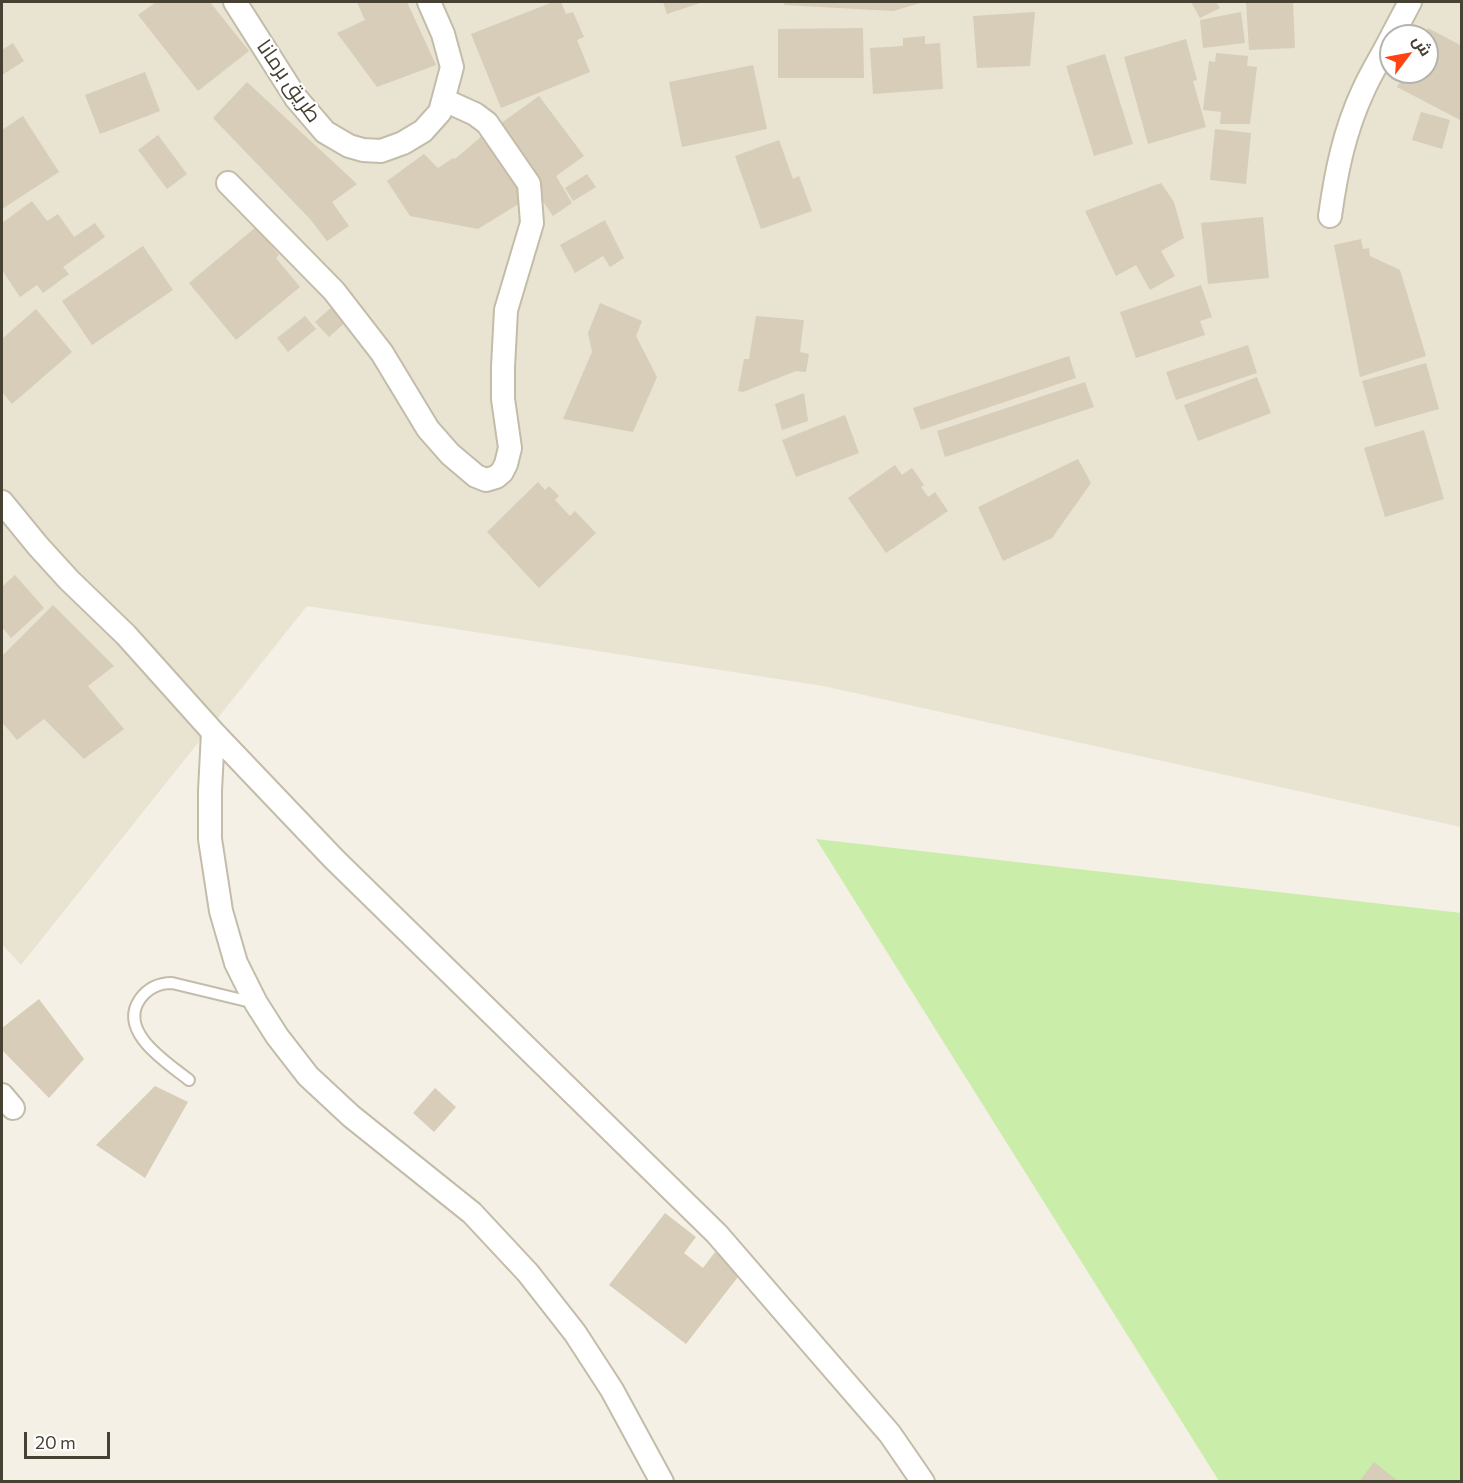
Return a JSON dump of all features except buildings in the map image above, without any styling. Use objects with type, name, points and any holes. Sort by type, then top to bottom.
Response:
[{"type":"street","name":"طريق برمانا","points":[[235,2],[296,98],[325,132],[349,146],[381,151],[403,143],[423,131],[440,112],[444,100],[452,67],[443,34],[429,2]]},
{"type":"street","points":[[1399,24],[1410,2]]},
{"type":"street","points":[[1330,216],[1336,168],[1345,135],[1362,92],[1379,61]]},
{"type":"street","points":[[228,183],[287,240],[334,291],[381,353],[428,429],[450,454],[476,476],[486,480],[496,477],[506,464],[510,448],[503,399],[502,367],[506,310],[532,223],[529,184],[487,123],[475,114],[444,100]]},
{"type":"street","points":[[5,516],[126,635],[213,732],[334,859],[717,1234],[875,1416],[923,1482]]},
{"type":"street","points":[[213,732],[210,839],[221,911],[236,963],[255,1003],[308,1076],[351,1116],[472,1213],[528,1273],[575,1333],[612,1390],[662,1482]]},
{"type":"lane","points":[[189,1080],[146,1044],[138,1032],[135,1023],[135,1007],[141,997],[160,983],[172,983],[255,1003]]},
{"type":"shaded area","points":[[2,2],[1461,2],[1461,827],[823,686],[307,606],[21,965],[2,944]]},
{"type":"green space","points":[[816,839],[1461,913],[1461,1481],[1219,1481]]}]
